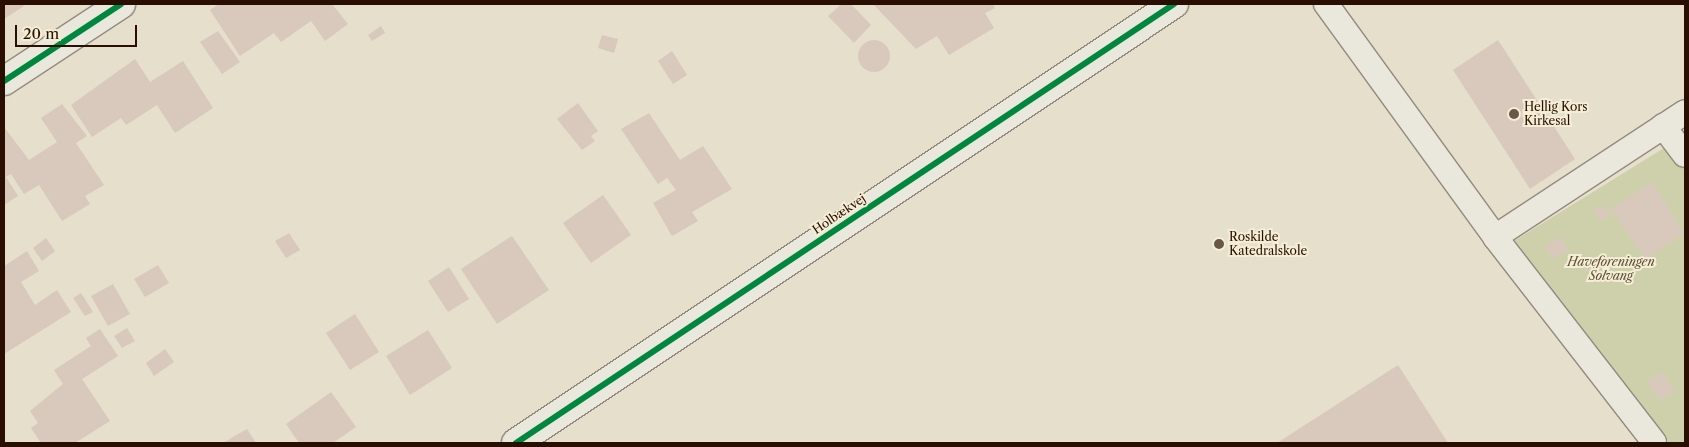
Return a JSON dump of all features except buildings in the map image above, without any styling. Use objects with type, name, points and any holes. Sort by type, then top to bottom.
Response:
[{"type":"street","points":[[4,81],[121,4]]},
{"type":"street","name":"Holbækvej","points":[[516,443],[1174,4]]},
{"type":"lane","points":[[1326,4],[1495,237],[1654,442]]},
{"type":"lane","points":[[1495,237],[1685,112]]},
{"type":"lane","points":[[1663,126],[1685,155]]},
{"type":"green space","name":"Haveforeningen Solvang","points":[[1685,135],[1685,443],[1655,443],[1501,249]]},
{"type":"cycle path","points":[[4,81],[121,4]]},
{"type":"cycle path","points":[[516,443],[1174,4]]},
{"type":"place","name":"Hellig Kors Kirkesal","points":[[1514,114]]},
{"type":"place","name":"Roskilde Katedralskole","points":[[1219,244]]}]
